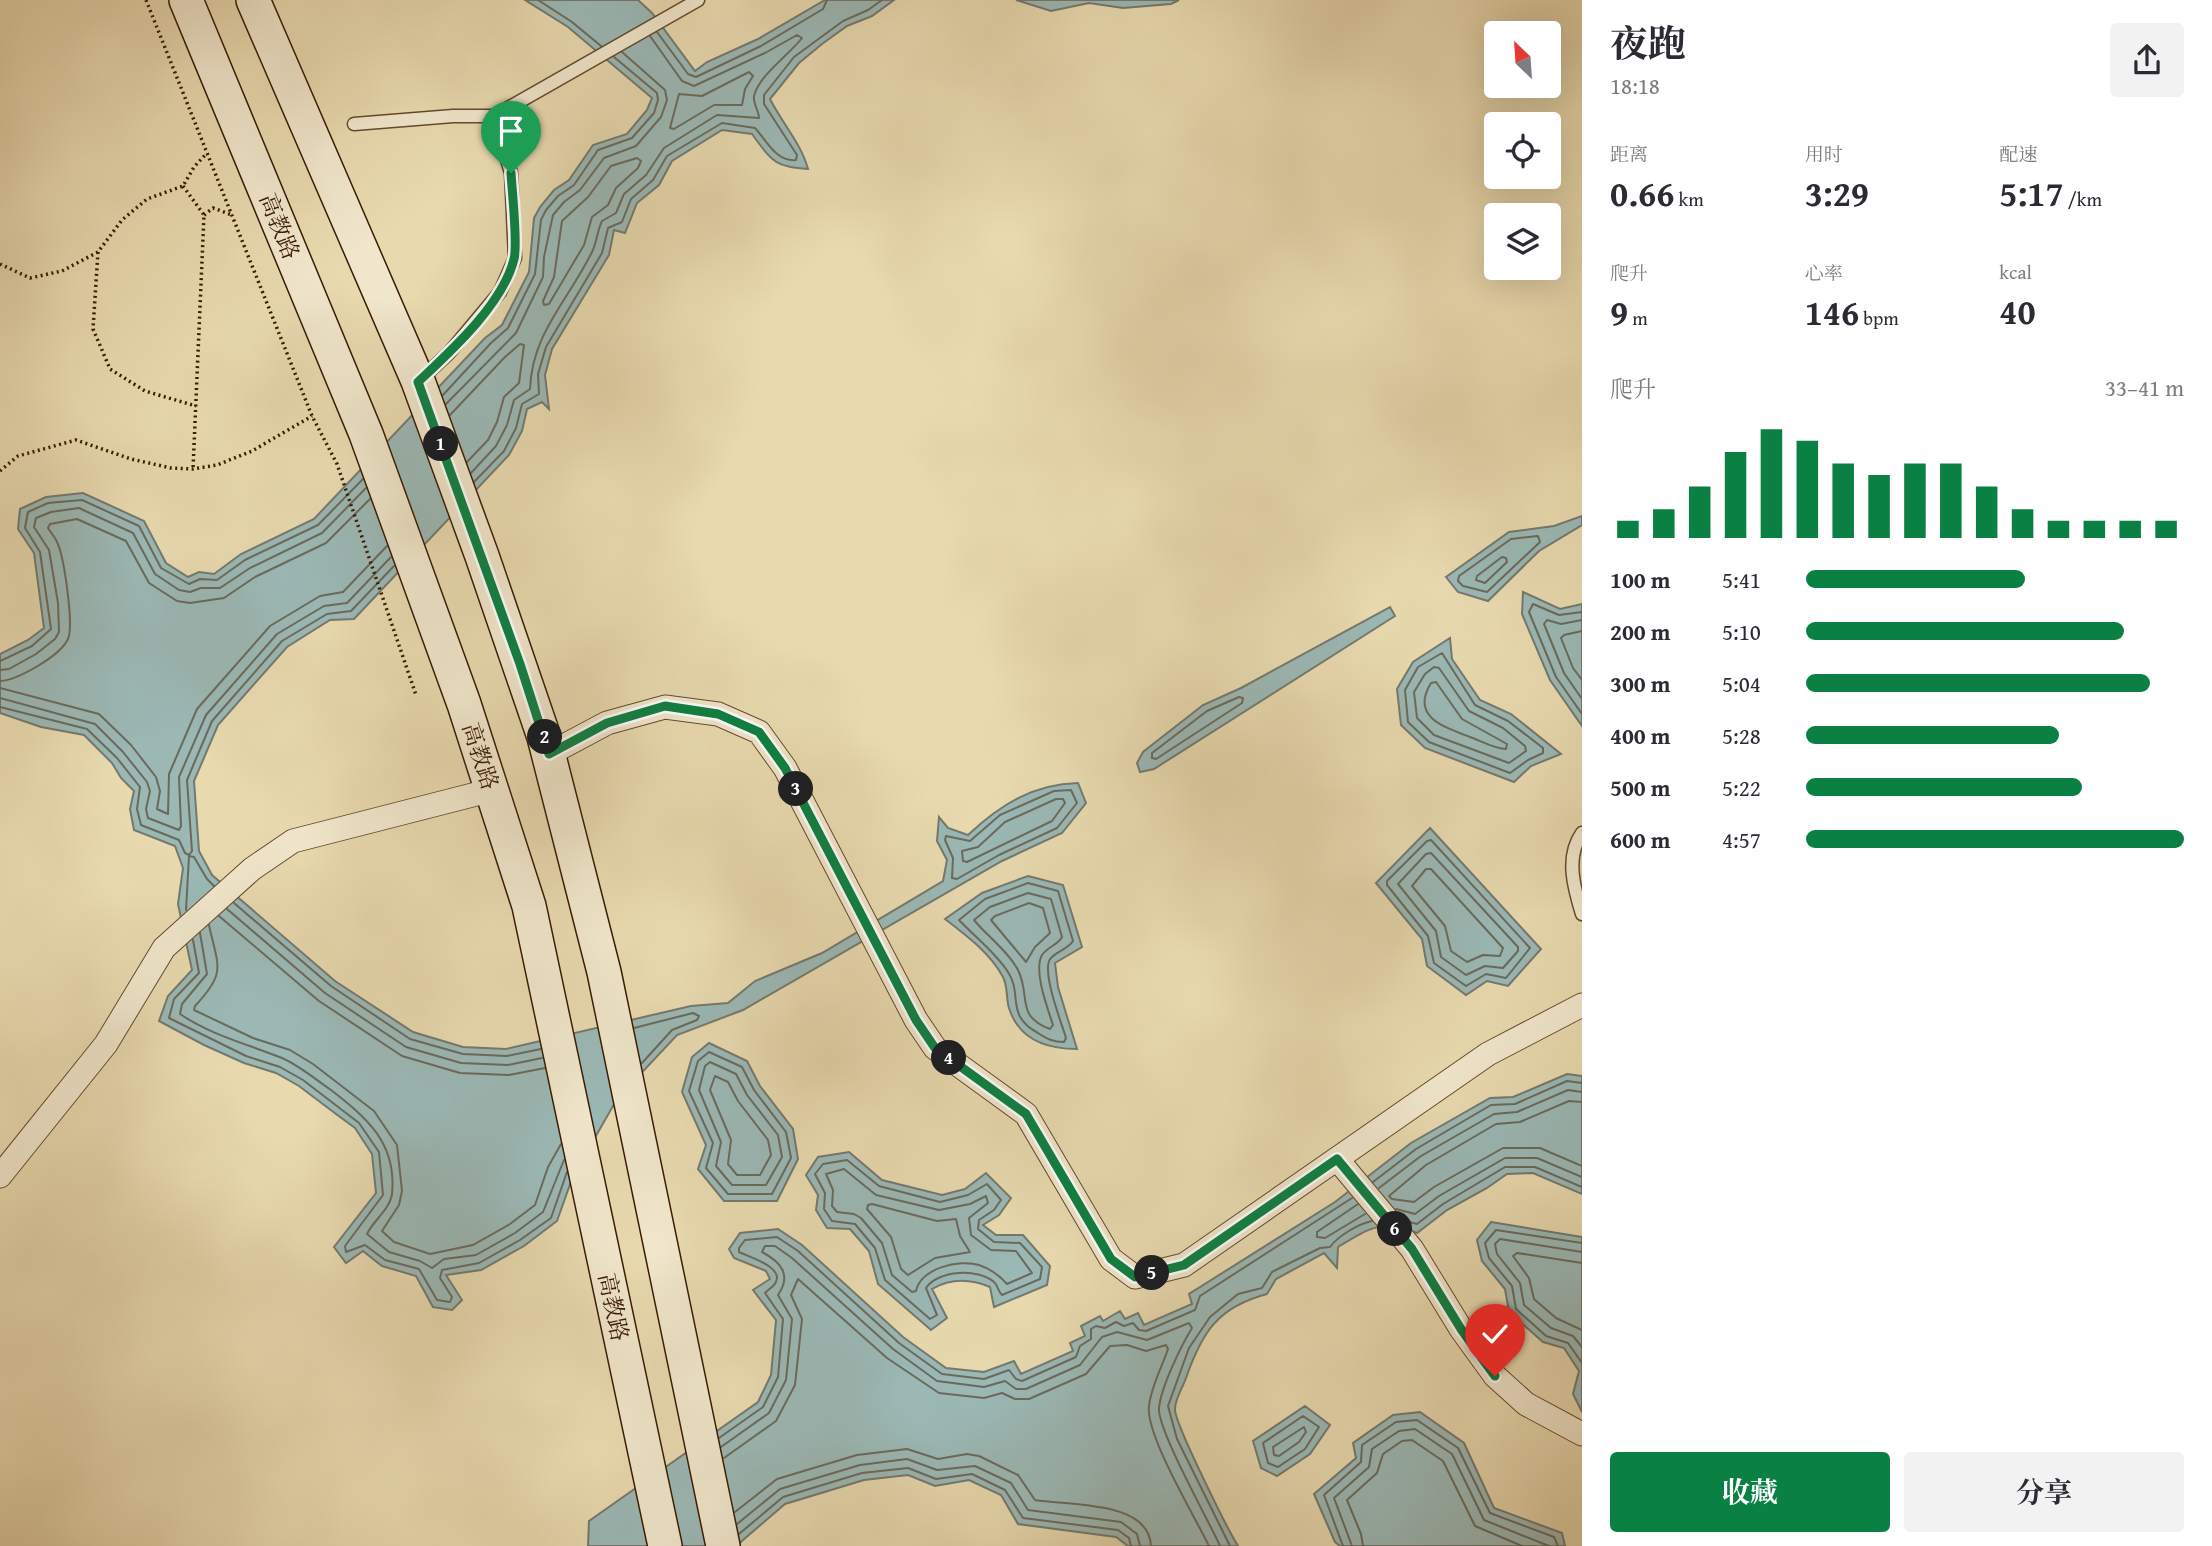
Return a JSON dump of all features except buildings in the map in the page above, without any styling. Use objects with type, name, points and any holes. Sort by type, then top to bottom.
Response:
[{"type":"main road","name":"高教路","points":[[187,0],[366,435],[492,790],[529,906],[665,1546]]},
{"type":"main road","points":[[253,0],[418,382],[482,556],[549,754],[604,972],[723,1546]]},
{"type":"street","points":[[549,754],[607,723],[665,706],[718,714],[759,732],[785,768],[916,1020],[935,1048],[1026,1114],[1111,1259],[1135,1277],[1184,1265],[1488,1054],[1582,1005]]},
{"type":"street","points":[[0,1176],[106,1044],[164,948],[252,869],[293,841],[492,790]]},
{"type":"street","points":[[1337,1159],[1412,1249],[1461,1329],[1495,1376],[1526,1404],[1582,1434]]},
{"type":"lane","points":[[354,124],[453,116],[495,116],[698,0]]},
{"type":"lane","points":[[418,382],[449,353],[500,292],[515,258],[511,173],[495,116]]},
{"type":"lane","points":[[1582,833],[1574,845],[1573,884],[1582,914]]},
{"type":"path","points":[[146,0],[312,416],[337,464],[416,695]]},
{"type":"path","points":[[0,264],[30,278],[62,271],[98,252],[117,226],[147,199],[183,186],[194,167],[207,153]]},
{"type":"path","points":[[183,186],[204,215],[193,469]]},
{"type":"path","points":[[204,215],[213,208],[232,215]]},
{"type":"path","points":[[98,252],[93,329],[110,369],[145,391],[196,406]]},
{"type":"path","points":[[0,471],[18,456],[76,440],[131,459],[171,468],[193,469],[217,465],[252,451],[312,416]]},
{"type":"water","points":[[525,0],[638,0],[652,13],[695,71],[707,62],[758,39],[825,0],[894,0],[872,16],[847,26],[822,44],[799,63],[770,99],[801,150],[808,169],[775,161],[752,134],[722,130],[672,161],[659,185],[637,203],[625,233],[614,230],[609,255],[552,349],[545,375],[549,409],[542,402],[527,409],[522,431],[509,455],[354,619],[330,620],[287,647],[218,725],[194,781],[199,851],[212,875],[335,981],[413,1032],[463,1047],[506,1049],[691,1006],[728,1003],[755,981],[822,953],[943,881],[947,860],[937,841],[939,817],[948,828],[968,835],[992,814],[1018,798],[1062,784],[1078,783],[1086,803],[1062,833],[1002,861],[743,1010],[677,1035],[617,1099],[573,1176],[557,1221],[524,1246],[481,1270],[446,1275],[462,1300],[452,1310],[433,1307],[416,1276],[382,1266],[363,1251],[346,1263],[334,1247],[376,1193],[372,1154],[355,1128],[299,1086],[276,1073],[244,1063],[159,1021],[168,996],[192,970],[178,904],[183,868],[175,846],[134,830],[130,809],[134,791],[121,778],[112,763],[84,735],[41,727],[0,713],[0,654],[28,640],[44,628],[34,553],[18,529],[20,509],[46,497],[83,493],[144,521],[166,563],[188,577],[199,572],[214,574],[241,554],[314,519],[485,338],[502,325],[529,272],[534,218],[540,207],[554,190],[569,180],[593,145],[627,134],[647,110],[652,98],[568,27]]},
{"type":"water","points":[[1016,0],[1179,0],[1171,4],[1123,8],[1089,3],[1051,11]]},
{"type":"water","points":[[1582,516],[1582,525],[1539,551],[1488,601],[1458,592],[1446,577],[1509,532],[1554,526]]},
{"type":"water","points":[[1523,592],[1560,609],[1582,604],[1582,726],[1550,680],[1522,614]]},
{"type":"water","points":[[1390,607],[1395,616],[1154,769],[1140,772],[1137,763],[1143,752],[1203,705],[1241,688]]},
{"type":"water","points":[[1450,638],[1452,659],[1480,700],[1511,714],[1561,754],[1531,766],[1514,782],[1425,748],[1401,725],[1397,689],[1413,662]]},
{"type":"water","points":[[1430,828],[1541,949],[1508,986],[1487,981],[1466,995],[1427,966],[1422,939],[1376,883]]},
{"type":"water","points":[[1028,876],[1063,885],[1082,947],[1055,963],[1058,987],[1077,1049],[1045,1044],[1027,1035],[1009,1008],[1005,981],[998,968],[977,945],[945,919],[982,893]]},
{"type":"water","points":[[709,1043],[747,1061],[760,1086],[793,1129],[798,1159],[777,1201],[724,1201],[698,1169],[706,1145],[682,1092],[692,1057]]},
{"type":"water","points":[[1567,1074],[1582,1076],[1582,1194],[1533,1173],[1507,1174],[1447,1210],[1417,1233],[1385,1226],[1358,1235],[1338,1247],[1337,1268],[1324,1253],[1276,1279],[1267,1294],[1250,1299],[1224,1314],[1206,1335],[1192,1362],[1175,1409],[1192,1454],[1238,1546],[1128,1546],[1116,1537],[1018,1524],[1001,1495],[969,1480],[935,1486],[908,1475],[864,1480],[785,1504],[736,1546],[588,1546],[589,1521],[758,1402],[771,1375],[776,1320],[753,1290],[770,1279],[766,1271],[734,1258],[729,1249],[740,1233],[778,1229],[802,1245],[903,1337],[946,1368],[984,1372],[1014,1361],[1021,1374],[1073,1351],[1070,1343],[1085,1336],[1081,1326],[1100,1316],[1103,1321],[1120,1311],[1125,1319],[1138,1313],[1144,1325],[1192,1304],[1189,1294],[1335,1202],[1411,1143],[1490,1098],[1513,1097]]},
{"type":"water","points":[[849,1152],[882,1180],[942,1195],[965,1189],[986,1173],[1011,1198],[999,1215],[983,1225],[996,1235],[1023,1235],[1050,1266],[1047,1285],[994,1307],[990,1287],[961,1281],[939,1285],[932,1289],[947,1318],[931,1330],[878,1284],[869,1251],[850,1229],[827,1228],[816,1210],[818,1195],[806,1175],[818,1157]]},
{"type":"water","points":[[1491,1222],[1582,1237],[1582,1412],[1573,1394],[1579,1371],[1564,1348],[1543,1342],[1509,1312],[1505,1289],[1482,1261],[1477,1240]]},
{"type":"water","points":[[1305,1406],[1330,1425],[1310,1454],[1277,1476],[1261,1468],[1253,1441]]},
{"type":"water","points":[[1420,1412],[1464,1443],[1494,1508],[1562,1533],[1565,1546],[1340,1546],[1335,1542],[1314,1494],[1356,1458],[1353,1443],[1393,1415]]},
{"type":"route","points":[[511,173],[515,258],[500,292],[449,353],[418,382],[482,556],[549,754],[607,723],[665,706],[718,714],[759,732],[785,768],[916,1020],[935,1048],[1026,1114],[1111,1259],[1135,1277],[1184,1265],[1337,1159],[1412,1249],[1461,1329],[1495,1376]]}]
